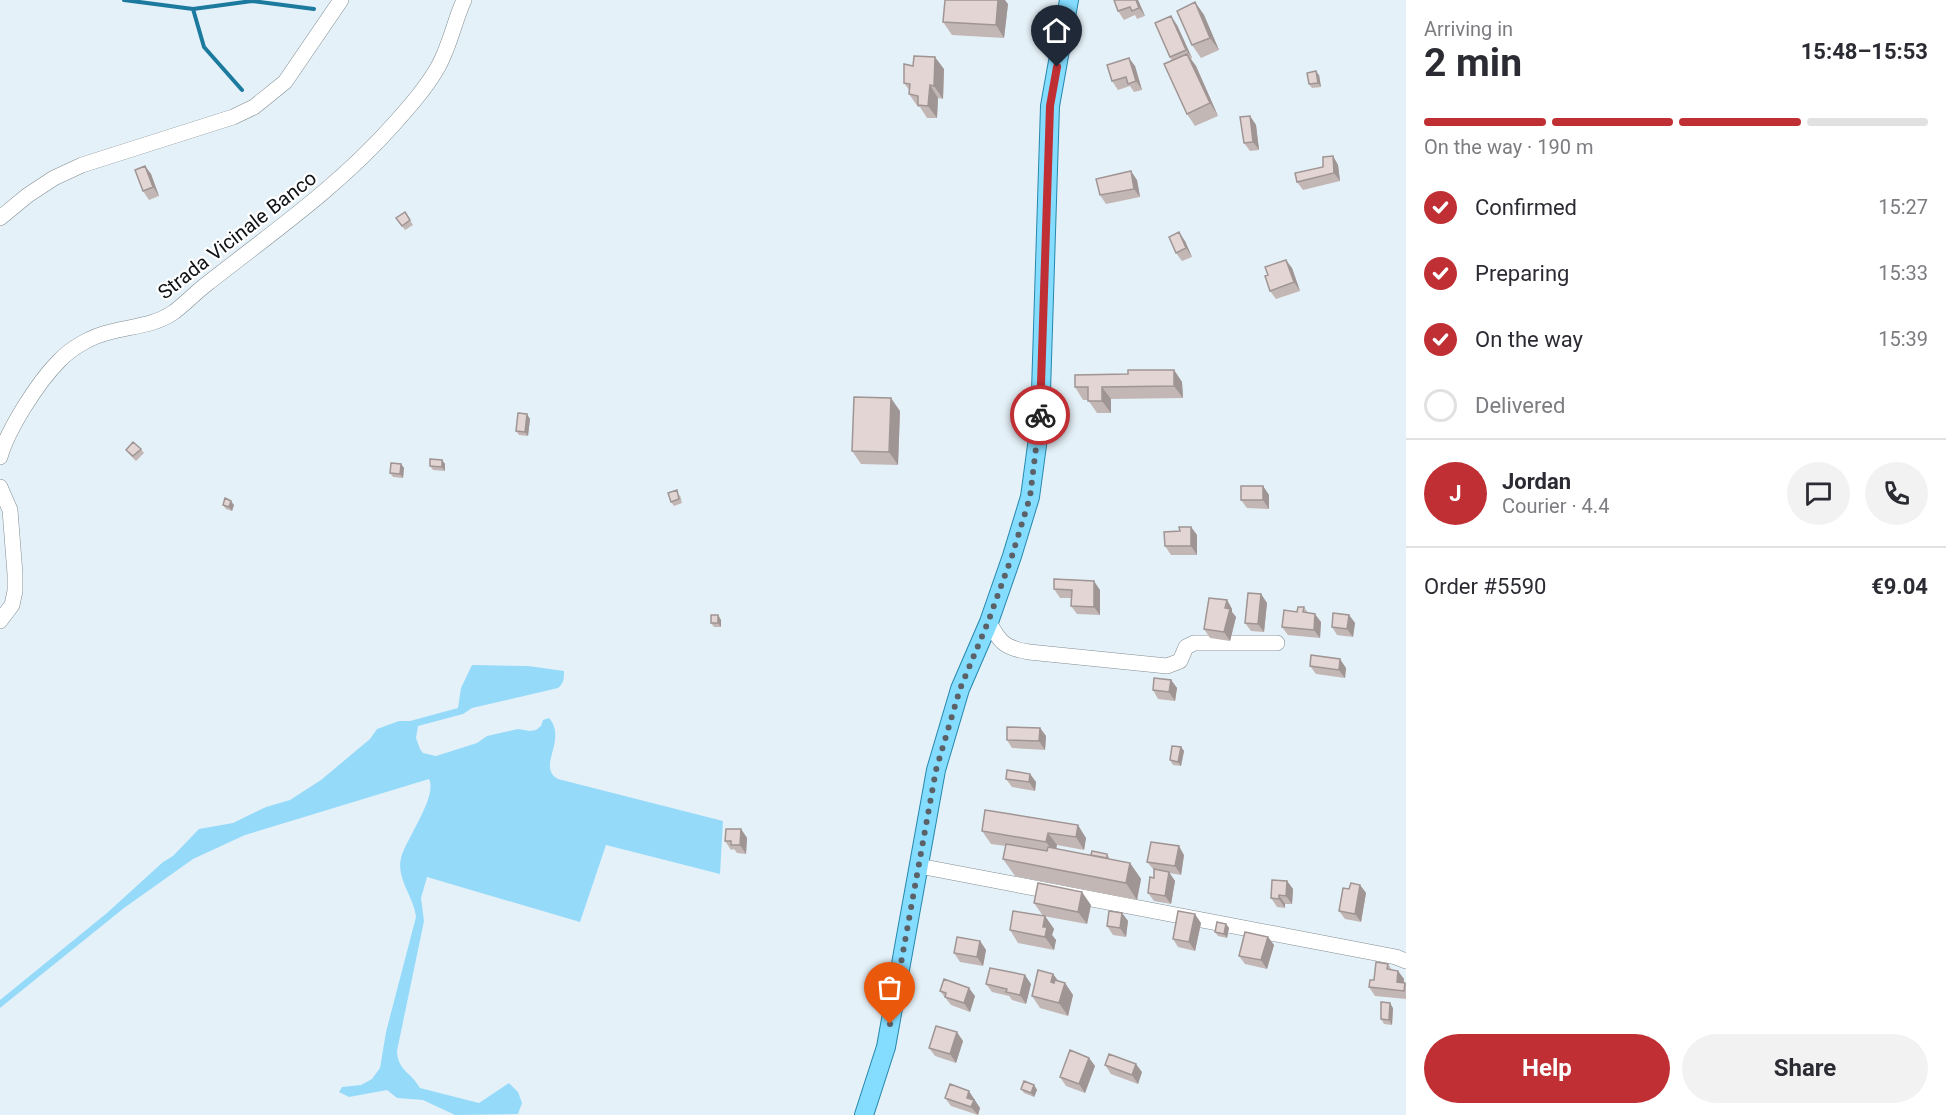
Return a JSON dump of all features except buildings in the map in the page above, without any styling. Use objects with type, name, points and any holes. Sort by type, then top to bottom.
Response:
[{"type":"main road","points":[[864,1115],[886,1047],[936,770],[960,689],[988,622],[1030,497],[1038,433],[1050,106],[1069,0]]},
{"type":"street","points":[[0,219],[37,189],[82,165],[233,117],[254,107],[285,82],[341,0]]},
{"type":"street","name":"Strada Vicinale Banco","points":[[0,457],[15,424],[38,387],[64,357],[86,342],[108,332],[163,320],[305,208],[366,155],[420,95],[438,68],[448,49],[456,18],[464,0]]},
{"type":"street","points":[[0,487],[10,510],[15,574],[12,604],[0,621]]},
{"type":"street","points":[[988,622],[996,637],[1012,649],[1167,666],[1180,661],[1186,647],[1194,642],[1277,643]]},
{"type":"street","points":[[919,866],[1396,957],[1406,961]]},
{"type":"shaded area","points":[[472,665],[528,666],[564,671],[564,679],[558,688],[472,708],[463,714],[418,726],[416,738],[423,753],[436,756],[477,743],[487,736],[518,729],[536,730],[541,726],[543,720],[549,718],[554,726],[555,735],[550,768],[552,774],[558,779],[723,821],[720,874],[606,845],[580,922],[427,877],[421,898],[424,921],[397,1051],[398,1058],[402,1067],[420,1088],[479,1103],[509,1083],[518,1092],[522,1103],[518,1114],[455,1115],[423,1100],[397,1098],[387,1090],[349,1097],[339,1092],[342,1087],[361,1085],[372,1079],[380,1068],[386,1032],[416,917],[403,881],[401,858],[429,796],[431,786],[429,779],[245,835],[193,859],[124,908],[0,1008],[0,1000],[107,913],[163,862],[173,856],[199,829],[233,823],[266,807],[290,800],[321,780],[370,739],[377,729],[399,721],[410,721],[458,708],[461,688]]},
{"type":"waterway","points":[[124,0],[193,9],[252,1],[314,9]]},
{"type":"waterway","points":[[193,9],[204,47],[242,90]]},
{"type":"way so far","points":[[890,1024],[936,770],[960,689],[988,622],[1030,497],[1040,415]]},
{"type":"route","points":[[1040,415],[1050,106],[1057,67]]}]
